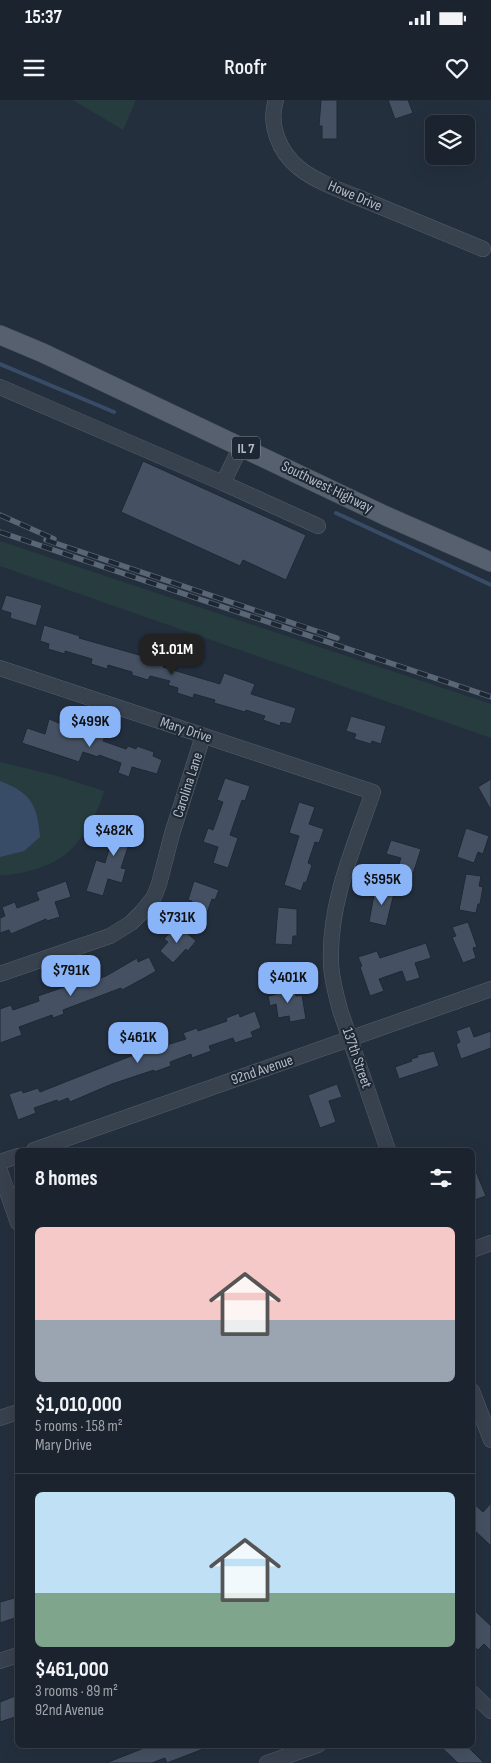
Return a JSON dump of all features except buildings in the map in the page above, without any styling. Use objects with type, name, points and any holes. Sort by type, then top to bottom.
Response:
[{"type":"main road","name":"Southwest Highway","points":[[0,335],[43,353],[386,516],[491,562]]},
{"type":"street","name":"Howe Drive","points":[[276,100],[273,116],[277,138],[283,150],[298,168],[341,190],[483,249]]},
{"type":"street","points":[[0,387],[318,526]]},
{"type":"street","points":[[223,483],[241,446]]},
{"type":"street","name":"Mary Drive","points":[[0,668],[372,792]]},
{"type":"street","name":"Carolina Lane","points":[[0,974],[110,936],[131,923],[141,913],[154,897],[159,884],[172,834],[203,736]]},
{"type":"street","name":"137th Street","points":[[372,792],[339,889],[332,934],[331,962],[334,987],[340,1010],[387,1148]]},
{"type":"street","name":"92nd Avenue","points":[[40,1148],[491,989]]},
{"type":"street","points":[[0,1162],[15,1157]]},
{"type":"street","points":[[0,1171],[15,1214]]},
{"type":"street","points":[[475,1249],[491,1244]]},
{"type":"street","points":[[475,1399],[491,1440]]},
{"type":"street","points":[[0,1418],[15,1413]]},
{"type":"street","points":[[0,1661],[15,1656]]},
{"type":"street","points":[[475,1696],[491,1711]]},
{"type":"street","points":[[268,1763],[310,1748]]},
{"type":"green space","points":[[73,100],[136,100],[123,130]]},
{"type":"green space","points":[[0,541],[491,704],[491,738],[0,566]]},
{"type":"green space","points":[[0,762],[54,775],[104,791],[84,834],[59,859],[17,874],[0,875]]},
{"type":"water","points":[[0,781],[19,790],[31,801],[37,816],[40,837],[24,851],[0,857]]},
{"type":"waterway","points":[[0,364],[114,412]]},
{"type":"waterway","points":[[336,513],[491,585]]},
{"type":"railway","points":[[0,515],[54,539]]},
{"type":"railway","points":[[0,532],[491,697]]},
{"type":"railway","points":[[46,540],[337,638]]}]
